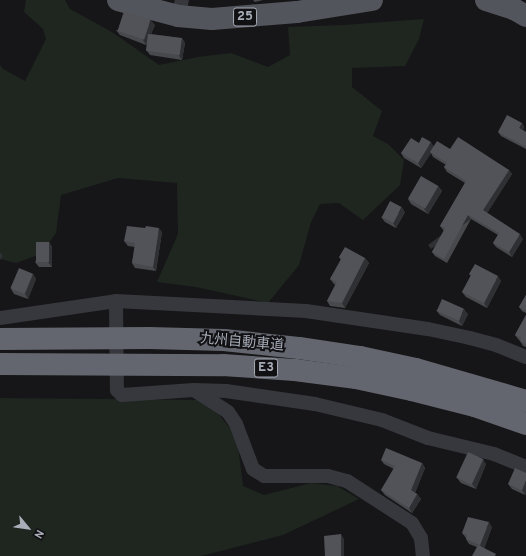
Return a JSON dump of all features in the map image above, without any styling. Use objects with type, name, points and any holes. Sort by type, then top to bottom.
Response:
[{"type":"highway","name":"九州自動車道","points":[[0,339],[149,338],[224,340],[299,348],[360,357],[416,369],[526,401]]},
{"type":"highway","name":"九州自動車道","points":[[0,364],[223,365],[295,370],[356,378],[412,390],[475,406],[526,424]]},
{"type":"main road","name":"25","points":[[118,0],[180,8],[212,19],[260,17],[372,0]]},
{"type":"main road","points":[[486,0],[514,9],[526,16]]},
{"type":"street","points":[[116,301],[117,390],[122,395],[194,390],[226,391],[315,404],[382,420],[428,438],[494,454],[526,467]]},
{"type":"street","points":[[0,318],[116,301],[306,311],[428,329],[496,345],[526,357]]},
{"type":"street","points":[[194,390],[228,412],[236,424],[253,469],[264,476],[328,476],[347,481],[412,523],[421,538],[423,556]]},
{"type":"shaded area","points":[[26,0],[65,0],[70,9],[112,32],[159,65],[198,57],[231,53],[268,67],[290,55],[288,27],[344,25],[424,19],[419,39],[405,66],[352,68],[352,87],[382,111],[373,136],[388,144],[404,160],[400,185],[363,220],[339,203],[320,204],[311,222],[299,265],[268,303],[196,287],[157,282],[178,234],[177,183],[118,178],[61,195],[56,233],[41,254],[16,263],[0,259],[0,65],[3,69],[25,81],[46,39],[43,29],[24,12]]},
{"type":"shaded area","points":[[0,398],[207,400],[237,437],[243,486],[264,495],[311,483],[337,486],[359,499],[283,535],[201,556],[0,556]]},
{"type":"building","points":[[124,11],[151,20],[144,40],[118,31]]},
{"type":"building","points":[[148,34],[182,38],[180,55],[146,51]]},
{"type":"building","points":[[507,115],[522,123],[519,128],[526,132],[526,147],[498,132]]},
{"type":"building","points":[[422,137],[431,142],[418,163],[401,153],[411,138],[419,143]]},
{"type":"building","points":[[458,137],[509,170],[483,210],[520,234],[509,252],[493,243],[499,233],[468,215],[444,259],[432,252],[445,228],[440,226],[466,181],[444,167],[447,163],[430,152],[437,141],[450,149]]},
{"type":"building","points":[[421,176],[438,186],[425,209],[408,199]]},
{"type":"building","points":[[390,201],[402,207],[393,223],[382,217]]},
{"type":"building","points":[[127,226],[159,228],[153,267],[132,263],[135,243],[124,241]]},
{"type":"building","points":[[36,242],[49,242],[49,262],[36,262]]},
{"type":"building","points":[[345,247],[365,258],[342,303],[327,301],[337,282],[330,279],[341,259],[339,257]]},
{"type":"building","points":[[475,264],[498,276],[484,303],[462,292],[471,275],[469,274]]},
{"type":"building","points":[[19,268],[33,274],[24,294],[10,288]]},
{"type":"building","points":[[526,295],[526,311],[519,307]]},
{"type":"building","points":[[442,299],[464,309],[459,321],[437,311]]},
{"type":"building","points":[[526,315],[526,344],[520,341],[521,338],[515,335]]},
{"type":"building","points":[[386,448],[422,463],[411,490],[417,494],[409,508],[381,490],[395,466],[381,460]]},
{"type":"building","points":[[468,452],[483,459],[472,485],[456,477]]},
{"type":"building","points":[[515,468],[526,473],[526,480],[522,490],[508,484]]},
{"type":"building","points":[[468,517],[489,522],[480,545],[466,539],[467,535],[462,533]]},
{"type":"building","points":[[341,534],[341,556],[325,556],[324,536]]},
{"type":"building","points":[[478,545],[496,554],[495,556],[472,556]]}]
